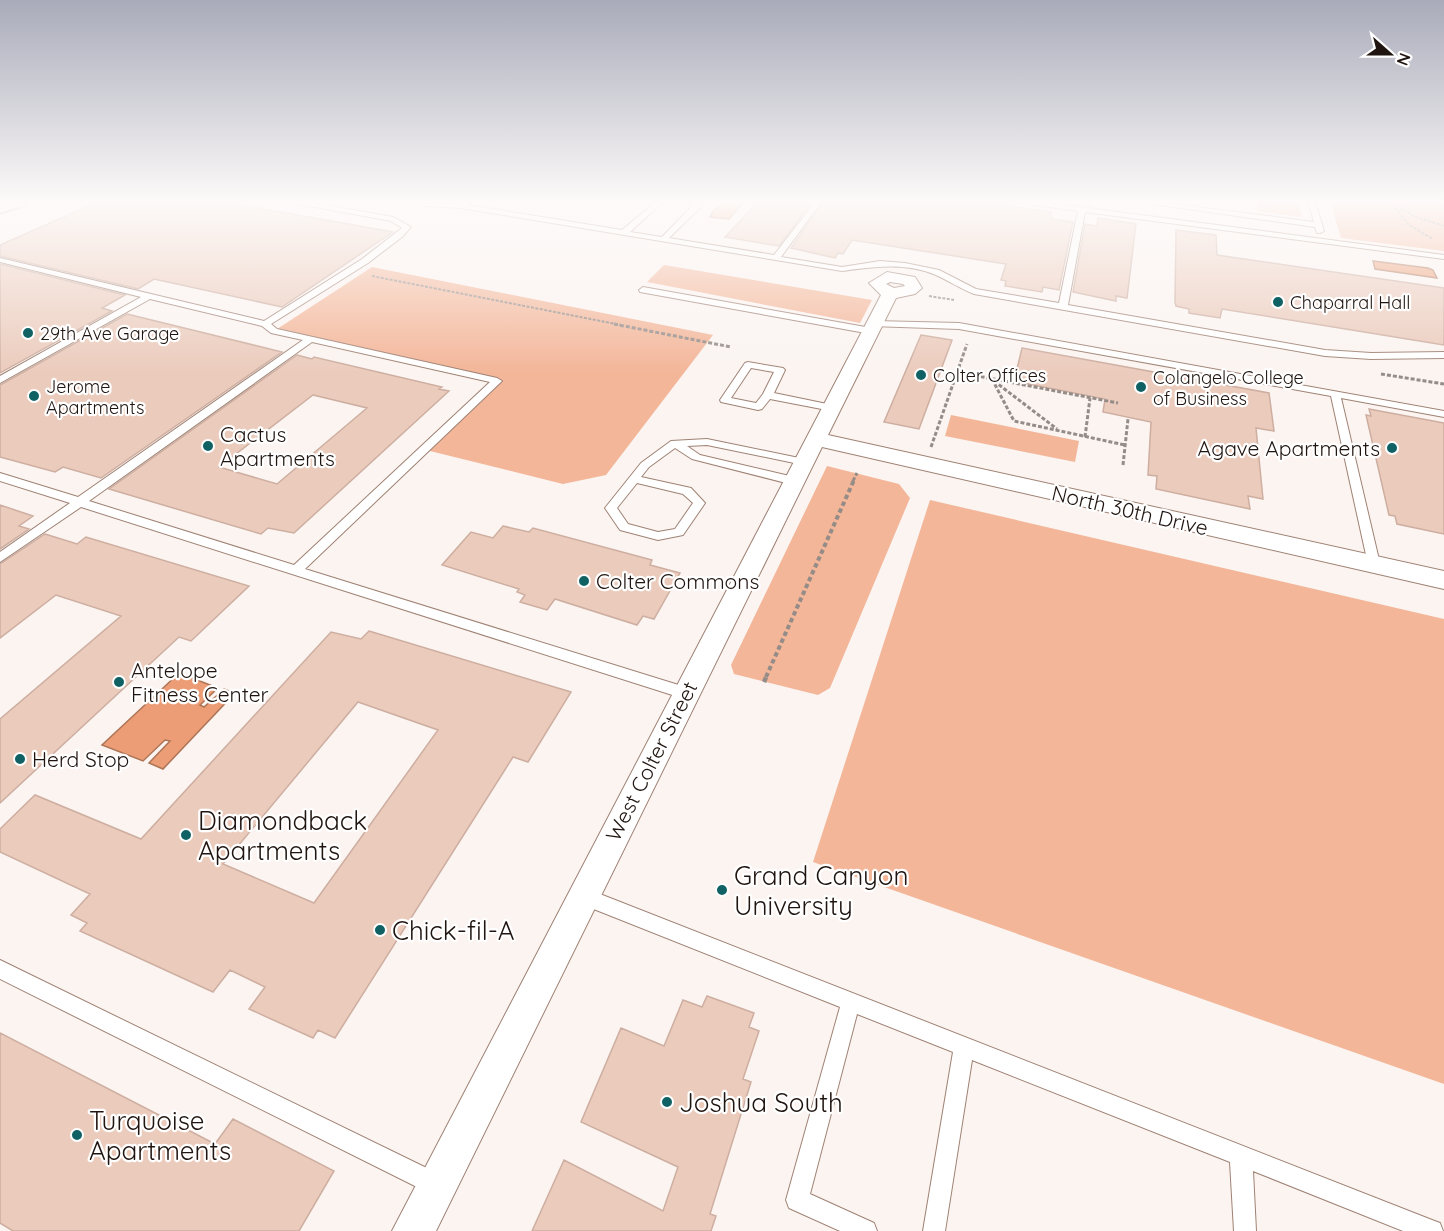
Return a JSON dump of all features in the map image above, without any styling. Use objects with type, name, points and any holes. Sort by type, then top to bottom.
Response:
[{"type":"street","name":"West Colter Street","points":[[413,1231],[890,292]]},
{"type":"street","name":"North 30th Drive","points":[[805,461],[925,463],[1444,580]]},
{"type":"lane","points":[[265,324],[368,258]]},
{"type":"lane","points":[[779,258],[842,269],[880,263],[916,266],[936,272],[974,291],[1324,353],[1371,356],[1444,355]]},
{"type":"lane","points":[[1063,307],[1072,258]]},
{"type":"lane","points":[[0,260],[32,270],[265,324],[274,331],[497,381],[296,570]]},
{"type":"lane","points":[[643,291],[873,328],[973,329],[1444,414]]},
{"type":"lane","points":[[0,380],[149,296]]},
{"type":"lane","points":[[0,558],[311,339]]},
{"type":"lane","points":[[748,365],[780,370],[768,395],[758,407],[725,400],[748,365]]},
{"type":"lane","points":[[1335,393],[1374,564]]},
{"type":"lane","points":[[768,395],[832,408]]},
{"type":"lane","points":[[634,479],[687,491],[699,502],[679,532],[658,536],[624,527],[611,508],[645,465],[675,443],[707,442],[805,461]]},
{"type":"lane","points":[[675,443],[696,457],[805,461]]},
{"type":"lane","points":[[0,477],[685,693]]},
{"type":"lane","points":[[582,896],[1241,1156],[1392,1223],[1432,1231]]},
{"type":"lane","points":[[0,969],[437,1185]]},
{"type":"lane","points":[[851,1002],[797,1200],[866,1231]]},
{"type":"lane","points":[[934,1231],[964,1047]]},
{"type":"lane","points":[[1241,1156],[1245,1231]]},
{"type":"path","points":[[350,271],[730,347]]},
{"type":"path","points":[[925,463],[973,329]]},
{"type":"path","points":[[957,372],[1118,404]]},
{"type":"path","points":[[991,379],[1014,421],[1125,445]]},
{"type":"path","points":[[991,379],[1060,431]]},
{"type":"path","points":[[1085,437],[1090,398]]},
{"type":"path","points":[[1123,465],[1128,419]]},
{"type":"path","points":[[764,682],[858,473]]},
{"type":"shaded area","points":[[1373,261],[1428,268],[1433,270],[1437,278],[1375,269]]},
{"type":"shaded area","points":[[664,265],[872,300],[860,323],[647,282]]},
{"type":"shaded area","points":[[372,267],[713,335],[606,475],[563,484],[426,450],[496,381],[274,331]]},
{"type":"shaded area","points":[[951,415],[1079,441],[1075,462],[945,436]]},
{"type":"shaded area","points":[[827,466],[899,484],[910,498],[830,688],[818,695],[734,674],[731,665]]},
{"type":"shaded area","points":[[930,500],[1444,619],[1444,1084],[813,862]]},
{"type":"shaded area","points":[[179,673],[218,688],[200,705],[204,707],[224,689],[235,693],[163,769],[149,763],[170,741],[165,740],[143,761],[102,745]]},
{"type":"building","points":[[10,258],[354,258],[282,307],[154,279],[138,289]]},
{"type":"building","points":[[970,258],[1065,258],[1059,290],[1043,287],[1042,292],[1005,286],[1006,281],[1001,280],[1006,264]]},
{"type":"building","points":[[1079,258],[1132,258],[1127,298],[1116,296],[1116,301],[1073,292]]},
{"type":"building","points":[[1176,258],[1241,258],[1444,288],[1444,345],[1222,309],[1220,318],[1189,313],[1189,309],[1176,306]]},
{"type":"building","name":"29th Ave Garage","points":[[0,264],[125,295],[102,308],[112,311],[0,373]]},
{"type":"building","points":[[127,314],[282,352],[101,478],[63,467],[55,472],[0,457],[0,385]]},
{"type":"building","name":"Colter Offices","points":[[921,335],[952,340],[919,429],[884,422]]},
{"type":"building","points":[[1022,348],[1269,393],[1274,431],[1256,428],[1263,499],[1248,496],[1250,509],[1156,489],[1157,476],[1148,475],[1151,422],[1103,412],[1105,399],[1014,381]]},
{"type":"building","name":"Cactus Apartments","points":[[297,355],[442,387],[439,389],[449,391],[294,533],[268,528],[261,534],[109,489]],"holes":[[[313,395],[367,408],[277,484],[219,467]]]},
{"type":"building","points":[[1369,409],[1444,423],[1444,534],[1397,524],[1395,516],[1389,515],[1366,415],[1371,416]]},
{"type":"building","points":[[0,505],[33,516],[19,526],[29,529],[0,549]]},
{"type":"building","name":"Colter Commons","points":[[503,526],[529,532],[533,528],[652,560],[650,565],[680,573],[654,619],[643,616],[637,625],[555,599],[547,610],[520,602],[525,595],[517,592],[519,589],[442,565],[471,532],[493,538]]},
{"type":"building","points":[[45,534],[77,544],[86,537],[249,586],[191,641],[179,637],[0,803],[0,719],[121,616],[56,595],[0,638],[0,564]]},
{"type":"building","name":"Diamondback Apartments","points":[[369,631],[571,692],[528,762],[513,757],[335,1038],[318,1030],[313,1038],[249,1009],[265,987],[230,970],[213,992],[80,931],[87,923],[71,915],[90,894],[0,852],[0,829],[35,795],[141,839],[331,632],[361,639]],"holes":[[[358,702],[438,730],[314,903],[223,864]]]},
{"type":"building","name":"Joshua South","points":[[707,996],[754,1013],[749,1027],[759,1031],[743,1079],[751,1082],[710,1214],[716,1216],[711,1231],[532,1231],[564,1160],[663,1211],[678,1167],[581,1122],[621,1028],[664,1046],[683,1000],[702,1007]]},
{"type":"building","name":"Turquoise Apartments","points":[[0,1033],[215,1144],[233,1119],[334,1171],[299,1231],[13,1231],[0,1223]]},
{"type":"place","name":"Chaparral Hall","points":[[1278,302]]},
{"type":"place","name":"29th Ave Garage","points":[[28,333]]},
{"type":"place","name":"Colter Offices","points":[[921,375]]},
{"type":"place","name":"Colangelo College of Business","points":[[1141,387]]},
{"type":"place","name":"Jerome Apartments","points":[[34,396]]},
{"type":"place","name":"Cactus Apartments","points":[[208,446]]},
{"type":"place","name":"Agave Apartments","points":[[1392,448]]},
{"type":"place","name":"Colter Commons","points":[[584,581]]},
{"type":"place","name":"Antelope Fitness Center","points":[[119,682]]},
{"type":"place","name":"Herd Stop","points":[[20,759]]},
{"type":"place","name":"Diamondback Apartments","points":[[186,835]]},
{"type":"place","name":"Grand Canyon University","points":[[722,890]]},
{"type":"place","name":"Chick-fil-A","points":[[380,930]]},
{"type":"place","name":"Joshua South","points":[[667,1102]]},
{"type":"place","name":"Turquoise Apartments","points":[[77,1135]]}]
